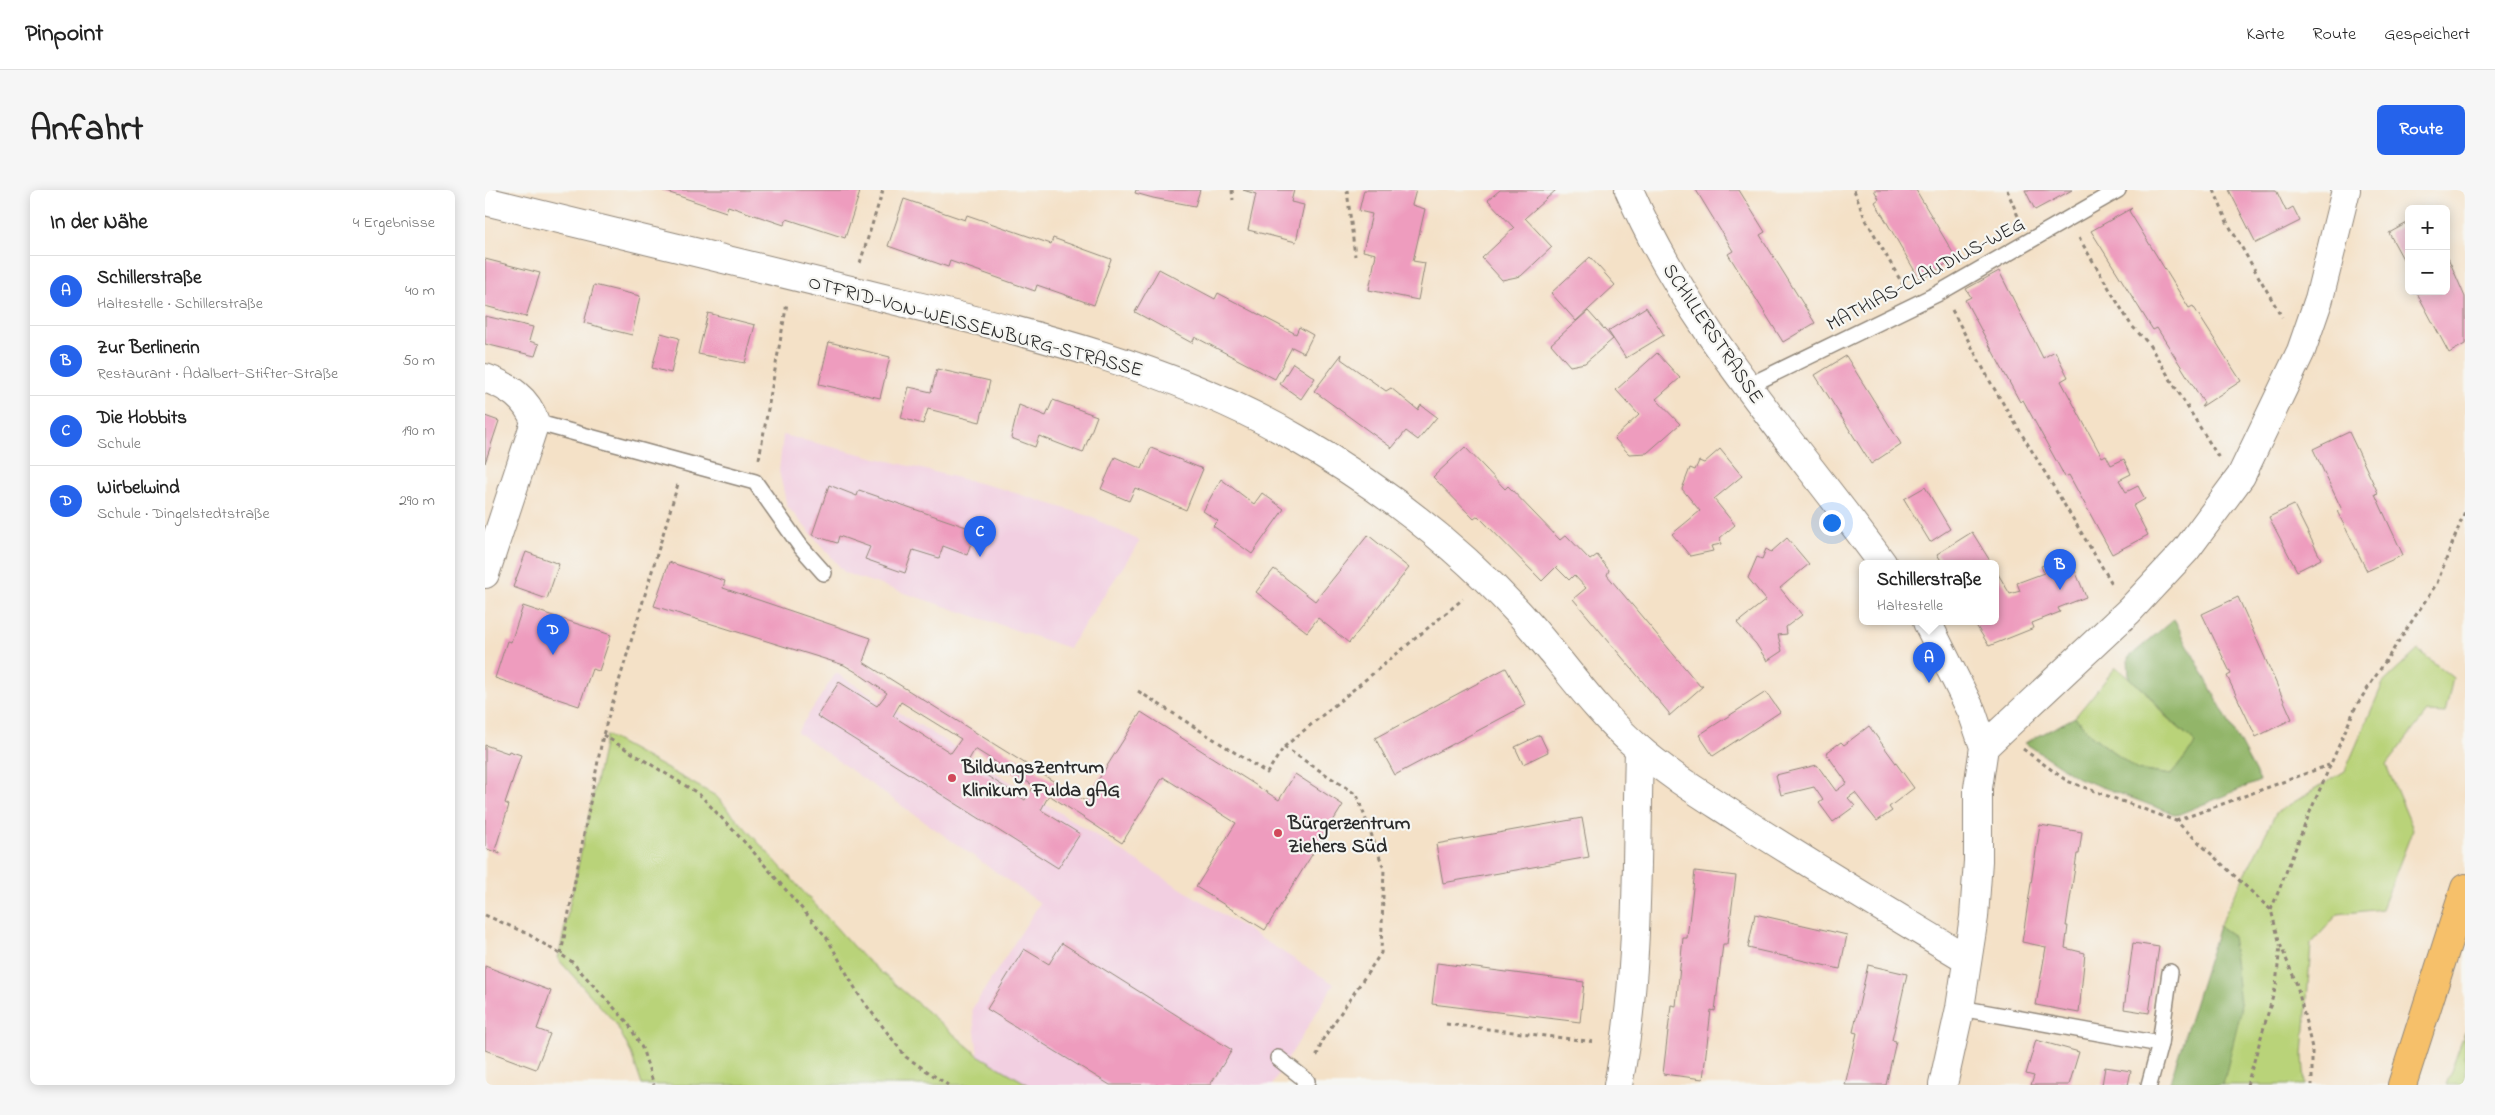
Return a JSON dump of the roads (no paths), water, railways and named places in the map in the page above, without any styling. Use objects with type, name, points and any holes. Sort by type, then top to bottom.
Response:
[{"type":"highway","points":[[2402,1085],[2465,888]]},
{"type":"street","name":"SCHILLERSTRASSE","points":[[1629,190],[1674,278],[1748,386],[1830,491],[1880,560]]},
{"type":"street","points":[[1943,1085],[1959,1008],[1976,898],[1979,861],[1978,788],[1992,740],[2129,611],[2186,550],[2241,476],[2301,351],[2319,299],[2347,190]]},
{"type":"street","name":"OTFRID-VON-WEISSENBURG-STRASSE","points":[[485,200],[793,274],[1086,351],[1185,384],[1294,436],[1389,498],[1442,537],[1544,641],[1583,693],[1639,749],[1783,847],[1967,959]]},
{"type":"street","points":[[485,378],[515,392],[530,408],[535,422],[485,574]]},
{"type":"street","points":[[1928,625],[1972,712],[1992,740]]},
{"type":"street","points":[[1618,1085],[1626,1045],[1632,965],[1639,749]]},
{"type":"lane","name":"MATHIAS-CLAUDIUS-WEG","points":[[1748,386],[1909,305],[1937,294],[2118,190]]},
{"type":"lane","points":[[535,422],[755,482],[801,547],[824,573]]},
{"type":"lane","points":[[2149,1085],[2160,1044],[2170,972]]},
{"type":"lane","points":[[1959,1008],[2160,1044]]},
{"type":"lane","points":[[1278,1058],[1305,1083]]},
{"type":"place","name":"Die Hobbits","points":[[980,557]]},
{"type":"place","name":"Zur Berlinerin","points":[[2060,590]]},
{"type":"place","name":"Wirbelwind","points":[[553,655]]},
{"type":"place","name":"Schillerstraße","points":[[1929,683]]},
{"type":"place","name":"BildungsZentrum Klinikum Fulda gAG","points":[[952,778]]},
{"type":"place","name":"Bürgerzentrum Ziehers Süd","points":[[1278,833]]}]
